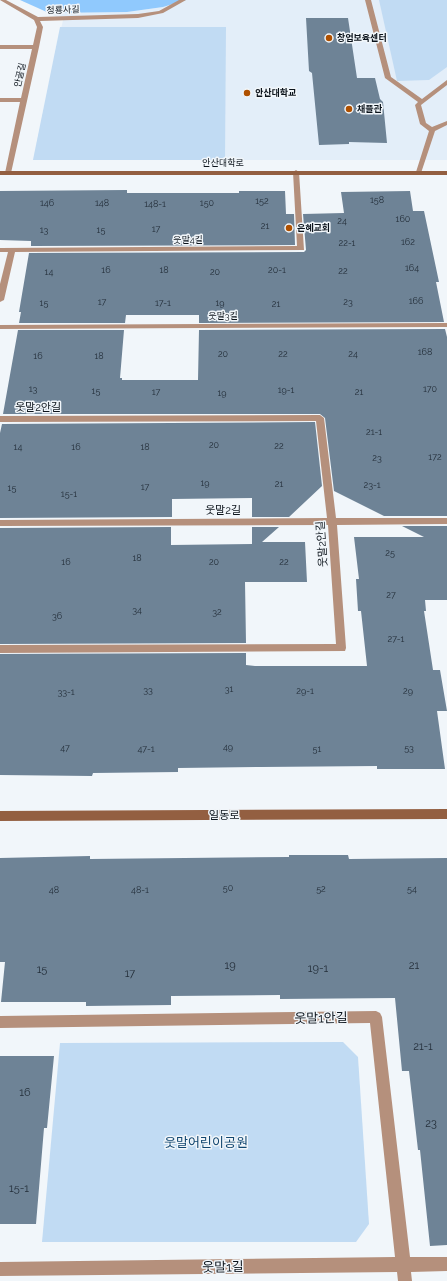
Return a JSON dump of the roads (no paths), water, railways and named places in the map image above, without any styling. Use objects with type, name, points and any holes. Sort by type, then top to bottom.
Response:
[{"type":"street","points":[[2,0],[37,20]]},
{"type":"street","name":"청룡사길","points":[[37,20],[138,16],[162,12],[183,0]]},
{"type":"street","points":[[368,0],[388,78],[422,102]]},
{"type":"street","name":"안골길","points":[[8,173],[40,27],[37,20]]},
{"type":"street","points":[[0,47],[36,47]]},
{"type":"street","points":[[432,130],[423,124],[418,105],[447,82]]},
{"type":"street","points":[[439,88],[447,91]]},
{"type":"street","points":[[0,100],[24,100]]},
{"type":"street","points":[[419,172],[432,130],[447,123]]},
{"type":"street","name":"웃말4길","points":[[0,250],[301,248],[296,172]]},
{"type":"street","name":"안산대학로","points":[[0,173],[447,173]]},
{"type":"street","points":[[0,300],[12,250]]},
{"type":"street","name":"웃말3길","points":[[0,327],[447,325]]},
{"type":"street","name":"웃말2안길","points":[[0,419],[320,418],[332,521],[341,648],[0,649]]},
{"type":"street","name":"웃말2길","points":[[0,523],[447,521]]},
{"type":"street","name":"일동로","points":[[0,816],[447,814]]},
{"type":"street","name":"웃말1안길","points":[[0,1022],[376,1017],[405,1281]]},
{"type":"street","name":"웃말1길","points":[[0,1269],[447,1264]]},
{"type":"place","name":"창업보육센터","points":[[329,38]]},
{"type":"place","name":"안산대학교","points":[[247,93]]},
{"type":"place","name":"채플관","points":[[349,109]]},
{"type":"place","name":"은혜교회","points":[[289,228]]},
{"type":"park label","name":"웃말어린이공원","points":[[206,1142]]}]
